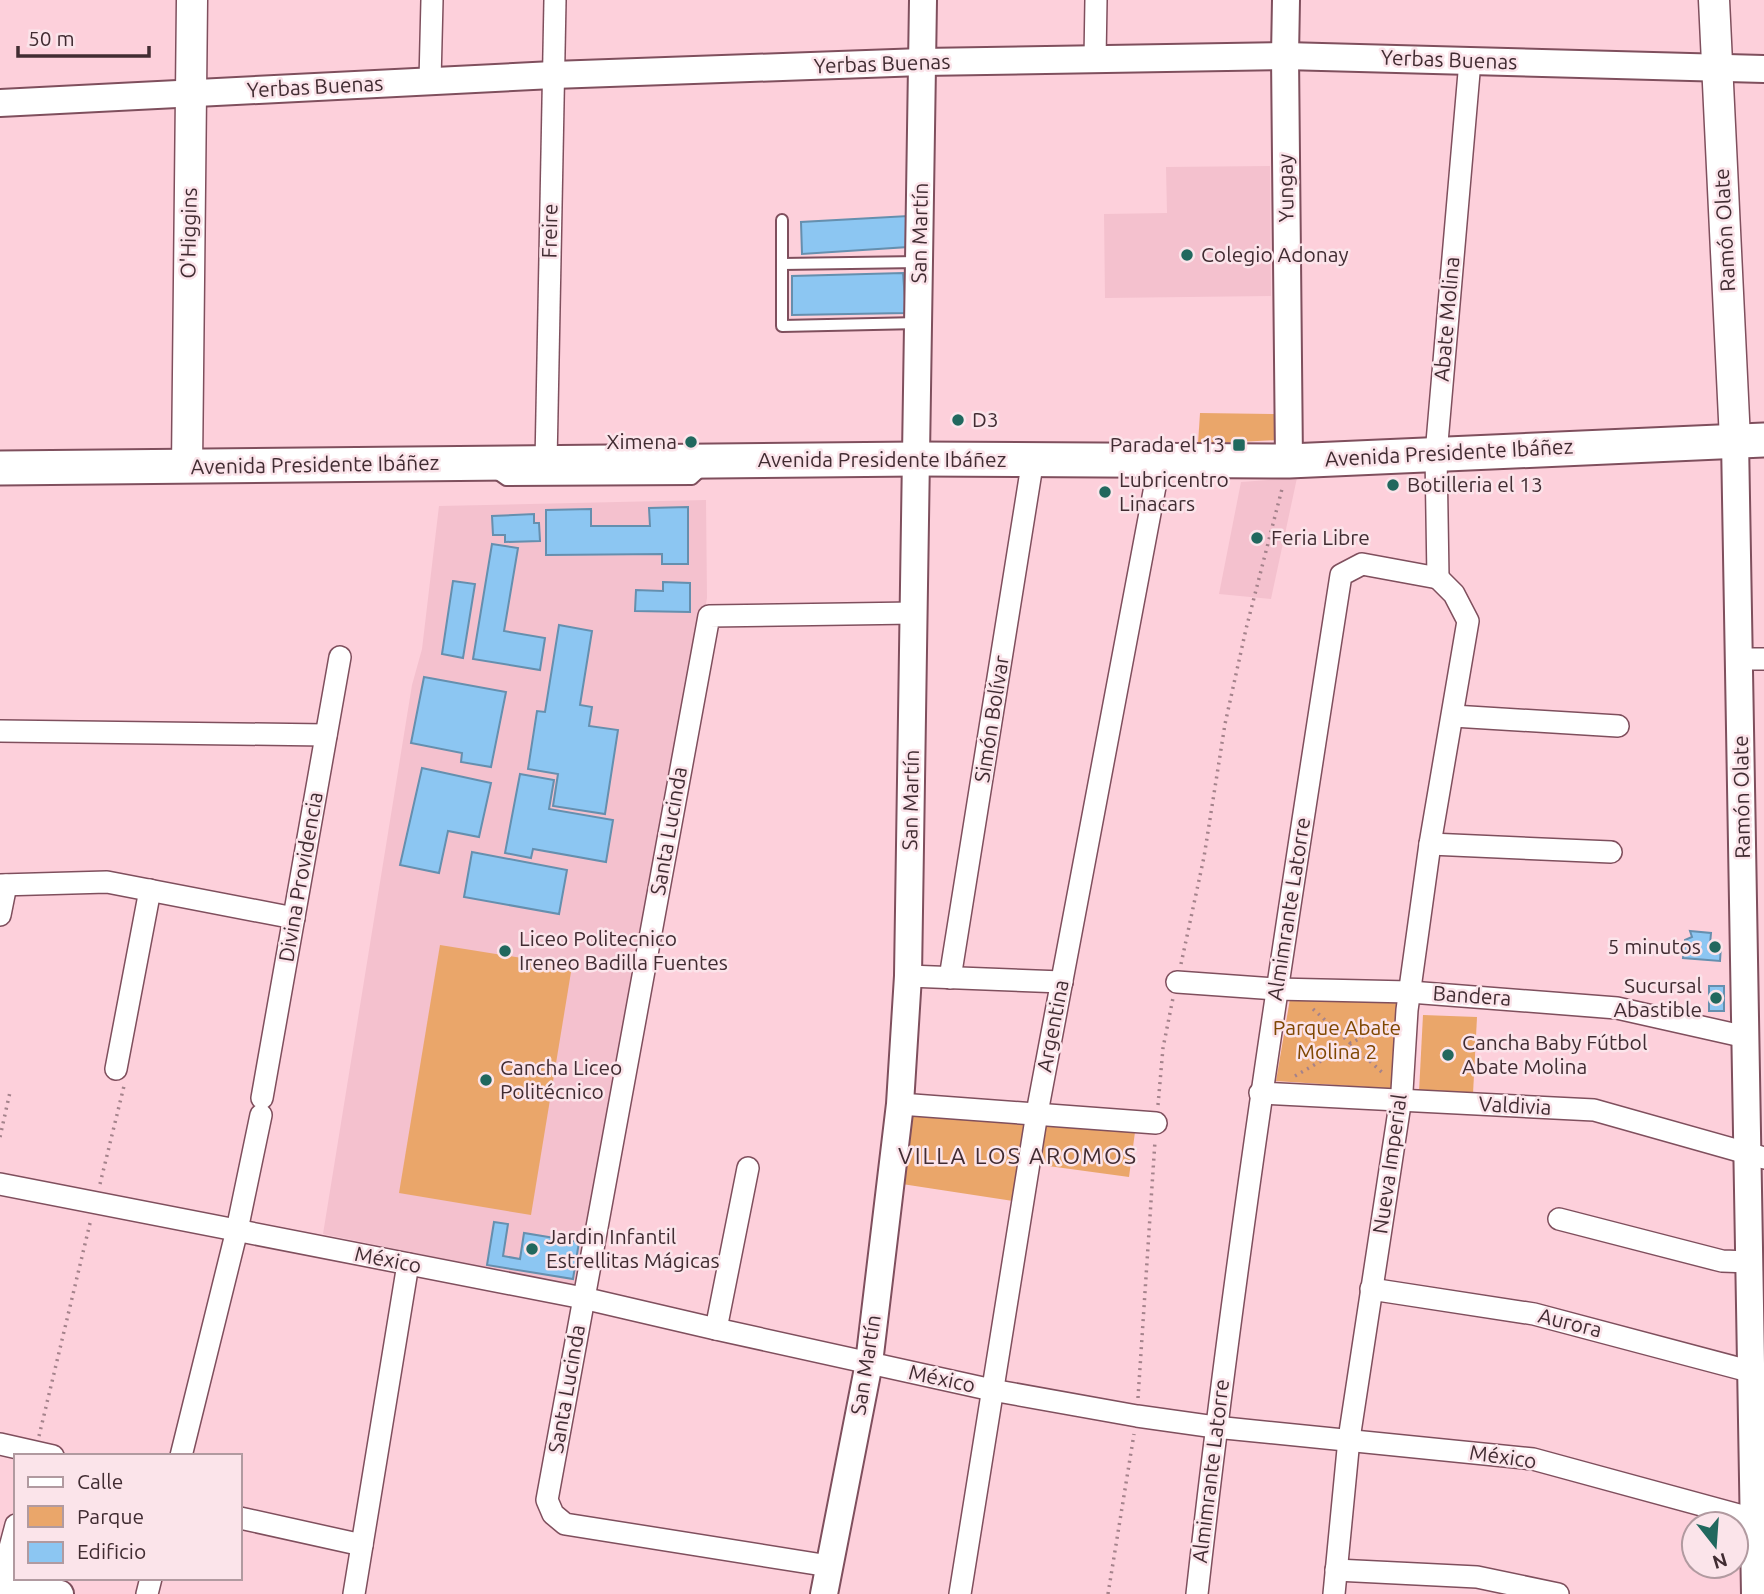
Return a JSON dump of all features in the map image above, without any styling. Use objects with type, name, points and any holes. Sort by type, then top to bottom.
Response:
[{"type":"main road","name":"O'Higgins","points":[[187,467],[192,0]]},
{"type":"main road","name":"Ramón Olate","points":[[1714,0],[1750,440]]},
{"type":"main road","name":"Avenida Presidente Ibáñez","points":[[0,468],[917,459],[1289,461],[1750,440]]},
{"type":"street","points":[[430,81],[432,0]]},
{"type":"street","name":"Freire","points":[[547,463],[555,0]]},
{"type":"street","name":"San Martín","points":[[824,1594],[869,1363],[900,1104],[908,976],[923,0]]},
{"type":"street","points":[[1095,59],[1096,0]]},
{"type":"street","name":"Yungay","points":[[1286,0],[1289,461]]},
{"type":"street","name":"Yerbas Buenas","points":[[0,103],[553,75],[922,62],[1285,56],[1764,69]]},
{"type":"street","name":"Abate Molina","points":[[1438,578],[1436,454],[1469,61]]},
{"type":"street","name":"Ramón Olate","points":[[1750,440],[1756,1156],[1750,1262],[1758,1373],[1759,1520],[1755,1594]]},
{"type":"street","name":"Simón Bolívar","points":[[950,978],[1033,459]]},
{"type":"street","name":"Argentina","points":[[960,1594],[1037,1113],[1160,460]]},
{"type":"street","name":"Almimrante Latorre","points":[[1197,1594],[1215,1427],[1261,1093],[1341,575],[1362,564],[1438,578]]},
{"type":"street","name":"Nueva Imperial","points":[[1334,1594],[1349,1439],[1400,1101],[1410,992],[1430,844],[1468,621],[1454,594],[1438,578]]},
{"type":"street","name":"Santa Lucinda","points":[[829,1566],[565,1524],[553,1514],[547,1500],[709,617],[914,613]]},
{"type":"street","name":"Divina Providencia","points":[[181,1454],[236,1230],[262,1107],[340,657]]},
{"type":"street","points":[[1453,716],[1618,726]]},
{"type":"street","points":[[0,731],[327,736]]},
{"type":"street","points":[[1430,844],[1611,852]]},
{"type":"street","points":[[0,915],[3,885],[107,882],[294,918]]},
{"type":"street","points":[[121,1075],[150,890]]},
{"type":"street","points":[[908,976],[1062,982]]},
{"type":"street","name":"Bandera","points":[[1177,982],[1276,989],[1410,992],[1618,1007],[1755,1039]]},
{"type":"street","name":"Valdivia","points":[[1261,1093],[1594,1110],[1756,1156]]},
{"type":"street","points":[[900,1104],[1156,1123]]},
{"type":"street","points":[[716,1329],[748,1168]]},
{"type":"street","name":"México","points":[[0,1184],[583,1298],[992,1390],[1215,1427],[1533,1459],[1759,1520]]},
{"type":"street","points":[[1559,1219],[1722,1261],[1750,1262]]},
{"type":"street","points":[[354,1594],[408,1264]]},
{"type":"street","name":"Aurora","points":[[1371,1289],[1534,1314],[1758,1373]]},
{"type":"street","points":[[0,1444],[41,1454]]},
{"type":"street","points":[[242,1518],[362,1545]]},
{"type":"street","points":[[14,1532],[0,1582],[60,1594]]},
{"type":"street","points":[[1336,1570],[1477,1577],[1532,1591],[1558,1594]]},
{"type":"lane","points":[[782,220],[782,326],[919,323]]},
{"type":"lane","points":[[782,264],[920,262]]},
{"type":"lane","points":[[481,463],[506,480],[692,479],[711,461]]},
{"type":"path","points":[[1108,1594],[1137,1416],[1163,1048],[1204,857],[1225,724],[1289,461]]},
{"type":"path","points":[[1305,1001],[1387,1077]]},
{"type":"path","points":[[1295,1076],[1394,1018]]},
{"type":"path","points":[[41,1454],[121,1075]]},
{"type":"path","points":[[0,1137],[10,1091]]},
{"type":"path","points":[[0,1107],[6,1109]]},
{"type":"shaded area","name":"Colegio Adonay","points":[[1270,166],[1271,296],[1105,298],[1104,214],[1167,213],[1166,167]]},
{"type":"shaded area","name":"Feria Libre","points":[[1297,478],[1271,599],[1219,594],[1241,482]]},
{"type":"shaded area","name":"Liceo Politecnico Ireneo Badilla Fuentes","points":[[706,500],[707,598],[589,1232],[576,1286],[323,1234],[412,685],[422,649],[439,506]]},
{"type":"green space","points":[[1200,413],[1278,414],[1278,440],[1198,444]]},
{"type":"green space","name":"Cancha Liceo Politécnico","points":[[440,945],[572,966],[531,1215],[399,1193]]},
{"type":"green space","name":"Parque Abate Molina 2","points":[[1291,993],[1408,996],[1396,1089],[1276,1081]]},
{"type":"green space","name":"Cancha Baby Fútbol Abate Molina","points":[[1423,1015],[1477,1017],[1473,1094],[1419,1092]]},
{"type":"green space","points":[[908,1109],[1135,1132],[1129,1177],[1019,1162],[1013,1201],[902,1184]]},
{"type":"building","points":[[908,216],[908,247],[802,254],[801,222]]},
{"type":"building","points":[[903,273],[906,313],[792,315],[792,276]]},
{"type":"building","points":[[688,507],[688,564],[662,564],[662,554],[546,555],[546,510],[591,509],[591,526],[650,526],[649,508]]},
{"type":"building","points":[[534,514],[534,523],[539,523],[540,541],[505,542],[505,535],[493,535],[492,516]]},
{"type":"building","points":[[492,544],[518,548],[504,631],[545,638],[540,670],[473,659]]},
{"type":"building","points":[[453,581],[475,584],[463,658],[442,654]]},
{"type":"building","points":[[663,582],[690,583],[690,612],[635,611],[636,590],[663,591]]},
{"type":"building","points":[[559,625],[592,631],[580,705],[592,707],[589,726],[618,730],[605,814],[553,806],[558,774],[528,769],[537,711],[545,712]]},
{"type":"building","points":[[424,677],[506,692],[491,767],[461,762],[462,753],[411,743]]},
{"type":"building","points":[[422,768],[491,783],[479,837],[448,831],[439,873],[400,865]]},
{"type":"building","points":[[520,774],[554,780],[549,809],[613,820],[606,862],[533,849],[531,858],[505,853]]},
{"type":"building","points":[[472,852],[567,870],[559,914],[464,897]]},
{"type":"building","points":[[1690,931],[1711,933],[1710,944],[1721,945],[1720,961],[1683,958],[1685,940],[1692,937]]},
{"type":"building","name":"Sucursal Abastible","points":[[1709,986],[1724,986],[1724,1011],[1709,1011]]},
{"type":"building","points":[[494,1222],[508,1224],[503,1256],[520,1259],[524,1233],[579,1242],[573,1279],[487,1265]]},
{"type":"place","name":"Colegio Adonay","points":[[1187,255]]},
{"type":"place","name":"D3","points":[[958,420]]},
{"type":"place","name":"Ximena","points":[[691,442]]},
{"type":"place","name":"Parada el 13","points":[[1239,445]]},
{"type":"place","name":"Botilleria el 13","points":[[1393,485]]},
{"type":"place","name":"Lubricentro Linacars","points":[[1105,492]]},
{"type":"place","name":"Feria Libre","points":[[1257,538]]},
{"type":"place","name":"5 minutos","points":[[1715,947]]},
{"type":"place","name":"Liceo Politecnico Ireneo Badilla Fuentes","points":[[505,951]]},
{"type":"place","name":"Sucursal Abastible","points":[[1716,998]]},
{"type":"place","name":"Cancha Baby Fútbol Abate Molina","points":[[1448,1055]]},
{"type":"place","name":"Cancha Liceo Politécnico","points":[[486,1080]]},
{"type":"place","name":"Jardin Infantil Estrellitas Mágicas","points":[[532,1249]]},
{"type":"district","name":"VILLA LOS AROMOS","points":[[1018,1156]]}]
